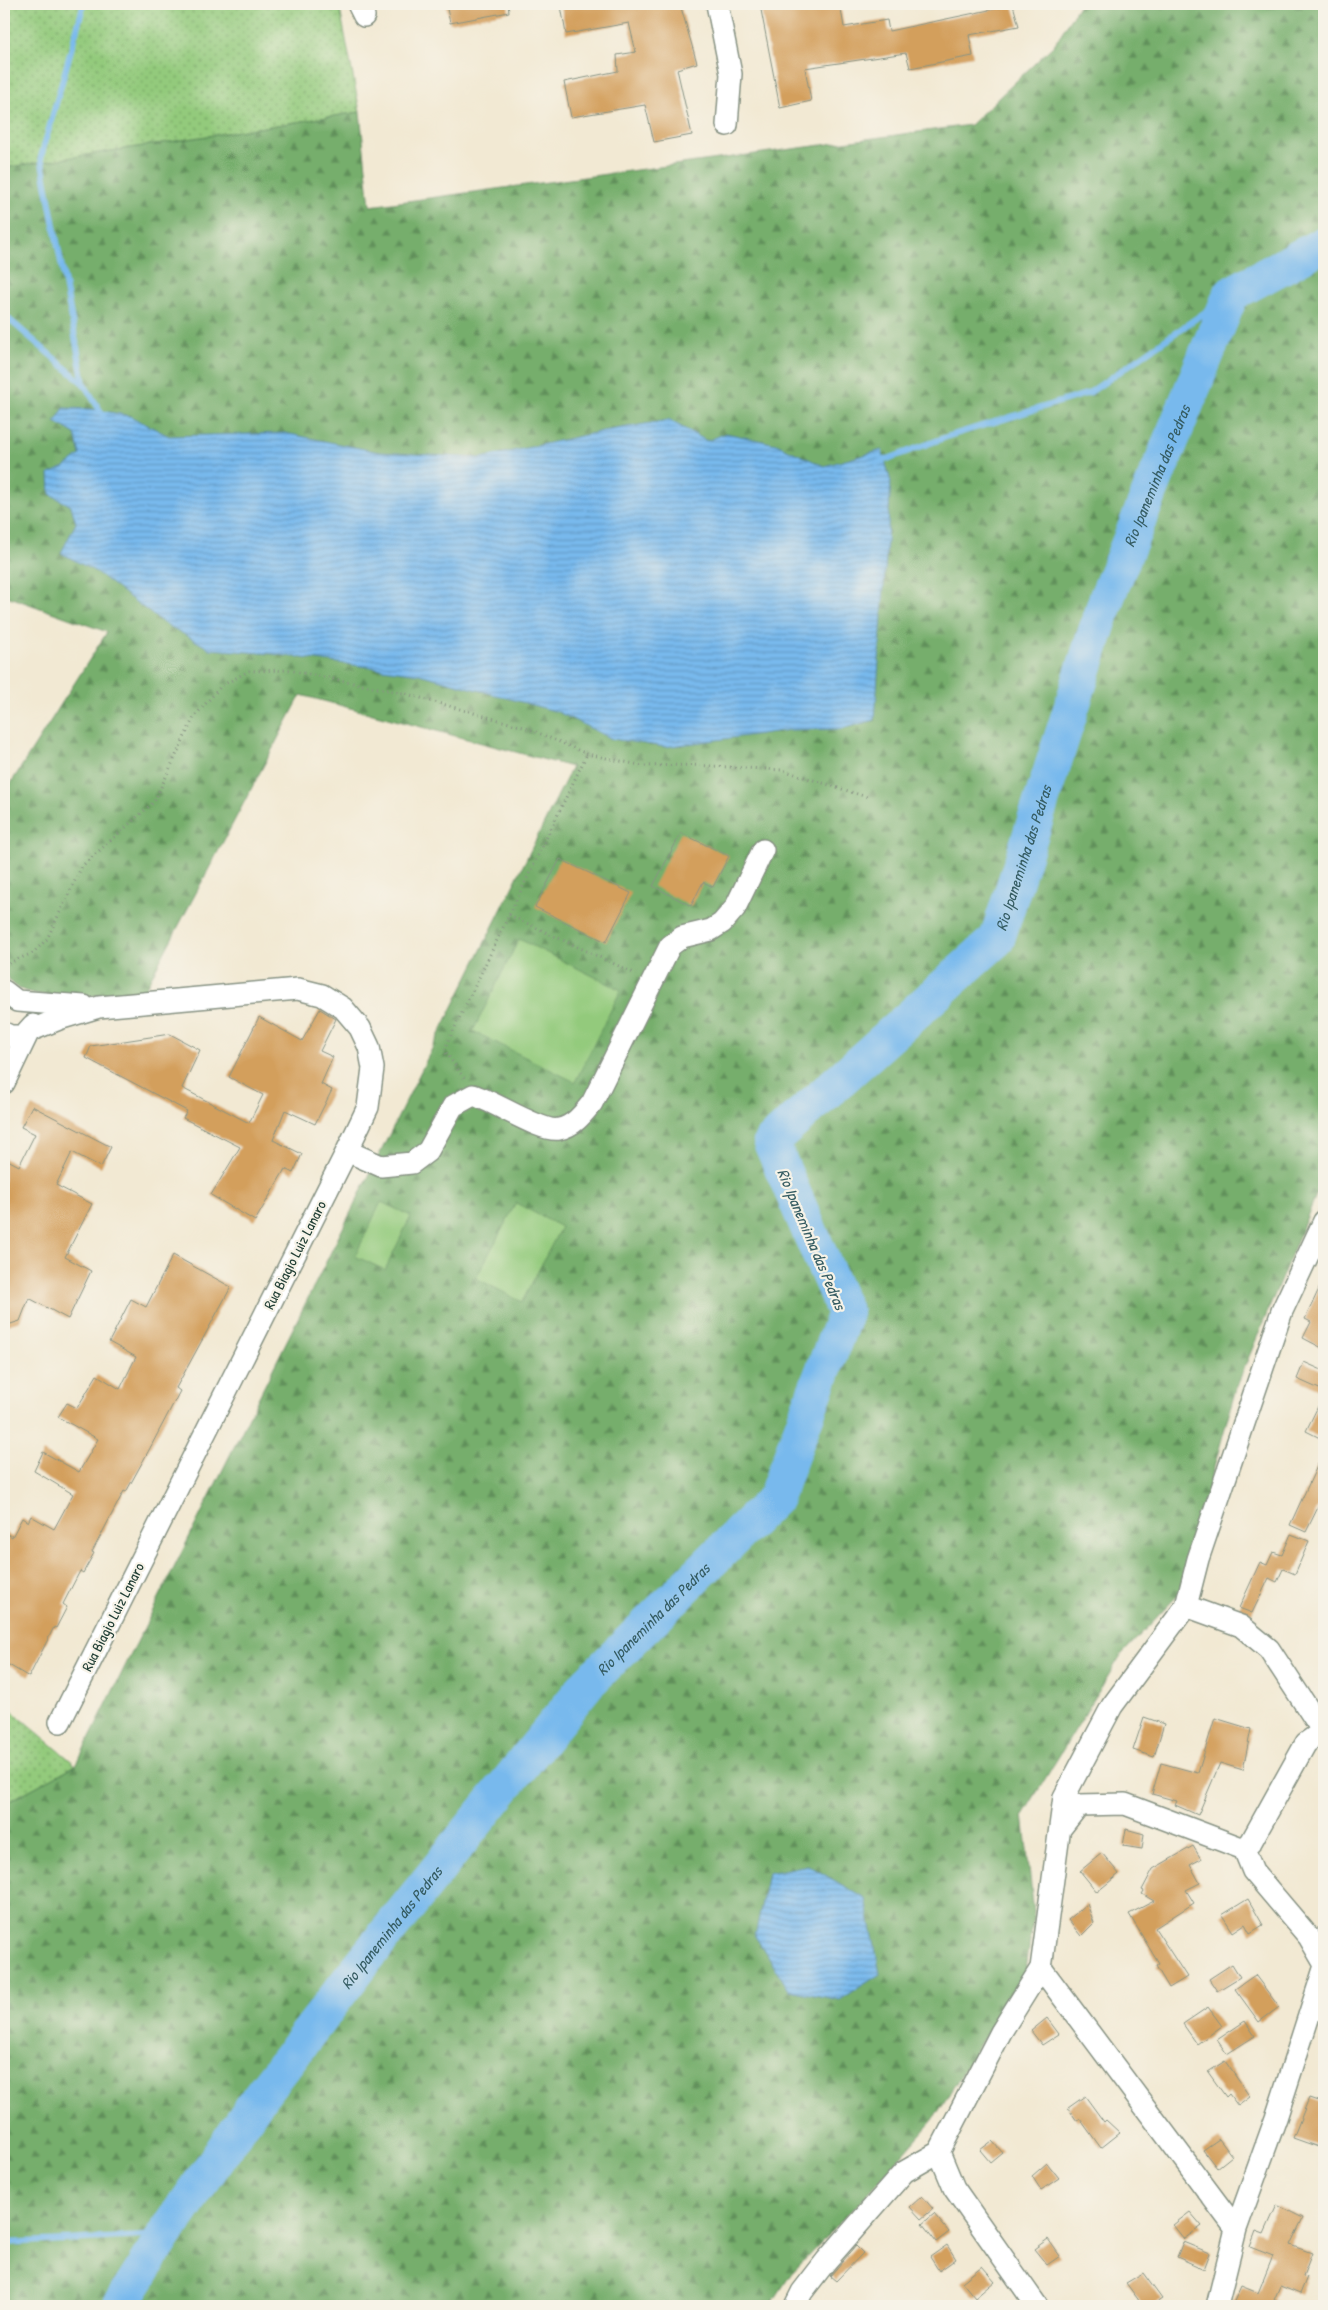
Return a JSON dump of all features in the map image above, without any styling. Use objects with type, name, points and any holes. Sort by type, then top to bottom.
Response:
[{"type":"street","points":[[717,4],[731,74],[728,126]]},
{"type":"street","points":[[347,1151],[381,1166],[412,1163],[428,1150],[453,1106],[473,1095],[489,1099],[537,1126],[558,1130],[576,1121],[592,1103],[670,946],[682,937],[711,930],[722,923],[735,908],[763,850]]},
{"type":"street","name":"Rua Biagio Luiz Lanaro","points":[[8,999],[99,1007],[298,989],[322,995],[343,1008],[360,1028],[370,1054],[372,1068],[368,1107],[60,1722]]},
{"type":"street","points":[[5,1079],[34,1021],[28,1005],[8,999]]},
{"type":"street","name":"Rua Biagio Luiz Lanaro","points":[[4,1032],[16,1037],[59,1018],[99,1007]]},
{"type":"street","points":[[4,1037],[8,1054],[5,1079]]},
{"type":"street","points":[[795,2306],[802,2292],[826,2261],[904,2172],[939,2152],[1001,2032],[1041,1968],[1064,1797],[1112,1706],[1186,1606],[1198,1559],[1282,1311],[1324,1221]]},
{"type":"street","points":[[1186,1606],[1241,1626],[1269,1649],[1323,1730],[1306,1743],[1251,1842],[1244,1849]]},
{"type":"street","points":[[1060,1829],[1079,1805],[1125,1804],[1244,1849],[1253,1871],[1308,1937],[1324,1963]]},
{"type":"street","points":[[1041,1968],[1236,2228]]},
{"type":"street","points":[[1217,2306],[1236,2228],[1276,2118],[1324,1969]]},
{"type":"street","points":[[939,2152],[954,2188],[1037,2306]]},
{"type":"path","points":[[4,964],[33,953],[47,939],[82,866],[154,802],[194,717],[221,686],[249,671],[288,670],[403,693],[527,728],[588,754],[644,766],[692,765],[782,770],[870,798]]},
{"type":"path","points":[[473,1095],[461,1072],[444,1050],[588,754]]},
{"type":"path","points":[[509,915],[651,982]]},
{"type":"green space","points":[[4,4],[339,4],[360,112],[4,168]]},
{"type":"green space","points":[[1080,4],[1324,4],[1324,1176],[1236,1388],[1179,1594],[1121,1655],[1023,1815],[1034,1912],[1026,1970],[933,2120],[873,2188],[791,2274],[770,2306],[4,2306],[4,1804],[76,1765],[572,767],[301,695],[144,991],[80,996],[45,995],[30,993],[18,988],[11,982],[4,971],[4,794],[107,632],[4,595],[4,168],[360,112],[370,206],[970,125],[1054,45]]},
{"type":"green space","points":[[519,939],[621,990],[575,1082],[473,1031]]},
{"type":"green space","points":[[381,1202],[411,1216],[385,1270],[355,1256]]},
{"type":"green space","points":[[516,1203],[561,1227],[522,1302],[476,1278]]},
{"type":"green space","points":[[4,1704],[76,1765],[4,1804]]},
{"type":"water","points":[[64,408],[94,409],[130,416],[169,436],[285,433],[379,452],[481,458],[603,431],[669,420],[707,441],[726,433],[776,444],[824,466],[882,450],[891,482],[875,720],[841,729],[790,730],[665,747],[612,739],[558,712],[419,674],[273,654],[210,649],[162,622],[96,572],[61,553],[76,523],[71,506],[50,494],[49,474],[65,467],[80,455],[75,434],[55,422]]},
{"type":"water","points":[[808,1865],[866,1899],[880,1974],[840,2000],[789,1990],[755,1936],[768,1873]]},
{"type":"building","points":[[446,4],[508,4],[509,12],[450,23]]},
{"type":"building","points":[[574,4],[680,4],[697,63],[677,69],[692,135],[654,142],[645,105],[571,117],[564,82],[618,71],[617,55],[636,52],[629,23],[566,34],[561,6]]},
{"type":"building","points":[[797,4],[840,4],[844,27],[887,20],[889,31],[1013,5],[1019,26],[969,35],[973,56],[910,68],[906,53],[805,68],[811,101],[780,108],[761,10]]},
{"type":"building","points":[[681,833],[729,856],[713,887],[703,882],[691,906],[653,886]]},
{"type":"building","points":[[560,859],[631,893],[606,942],[535,907]]},
{"type":"building","points":[[320,1009],[336,1019],[320,1051],[333,1057],[321,1084],[332,1090],[315,1124],[285,1110],[273,1140],[302,1154],[293,1173],[285,1169],[255,1221],[211,1195],[240,1147],[183,1118],[187,1111],[86,1058],[91,1046],[170,1034],[200,1050],[182,1088],[249,1123],[263,1095],[229,1077],[259,1017],[302,1041]]},
{"type":"building","points":[[32,1106],[111,1147],[101,1167],[72,1152],[56,1185],[92,1204],[65,1257],[91,1271],[68,1319],[29,1298],[20,1321],[4,1326],[4,1158],[19,1166],[35,1134],[21,1127]]},
{"type":"building","points":[[173,1255],[231,1287],[176,1388],[180,1391],[149,1450],[126,1492],[124,1491],[83,1573],[80,1571],[63,1604],[67,1607],[56,1628],[54,1627],[29,1677],[4,1662],[4,1532],[12,1537],[22,1518],[28,1522],[31,1516],[54,1529],[73,1494],[34,1471],[43,1452],[79,1472],[98,1439],[58,1417],[67,1403],[77,1408],[97,1375],[120,1389],[136,1357],[109,1342],[131,1299],[146,1307]]},
{"type":"building","points":[[1324,1278],[1324,1349],[1303,1338],[1311,1322],[1305,1319]]},
{"type":"building","points":[[1304,1362],[1324,1371],[1324,1391],[1297,1379]]},
{"type":"building","points":[[1324,1394],[1324,1440],[1306,1431]]},
{"type":"building","points":[[1324,1451],[1324,1495],[1306,1532],[1290,1525]]},
{"type":"building","points":[[1291,1534],[1309,1541],[1295,1574],[1283,1569],[1277,1582],[1269,1578],[1252,1613],[1239,1608],[1260,1562],[1267,1565],[1273,1552],[1282,1555]]},
{"type":"building","points":[[1144,1717],[1164,1724],[1154,1757],[1133,1750]]},
{"type":"building","points":[[1215,1718],[1251,1729],[1243,1770],[1220,1763],[1198,1815],[1175,1805],[1177,1801],[1152,1794],[1161,1763],[1198,1773]]},
{"type":"building","points":[[1126,1829],[1144,1834],[1142,1849],[1123,1846]]},
{"type":"building","points":[[1193,1846],[1201,1859],[1190,1865],[1200,1883],[1186,1890],[1194,1903],[1155,1928],[1187,1977],[1169,1988],[1156,1966],[1159,1964],[1129,1914],[1154,1901],[1142,1894],[1144,1891],[1142,1890],[1153,1869]]},
{"type":"building","points":[[1102,1853],[1119,1874],[1097,1892],[1080,1871]]},
{"type":"building","points":[[1248,1899],[1263,1925],[1250,1933],[1245,1924],[1233,1932],[1222,1915]]},
{"type":"building","points":[[1087,1904],[1094,1923],[1081,1936],[1068,1920]]},
{"type":"building","points":[[1232,1964],[1240,1977],[1217,1991],[1209,1979]]},
{"type":"building","points":[[1255,1975],[1279,2007],[1259,2022],[1235,1989]]},
{"type":"building","points":[[1208,2007],[1222,2026],[1197,2044],[1183,2024]]},
{"type":"building","points":[[1047,2018],[1059,2034],[1042,2045],[1031,2031]]},
{"type":"building","points":[[1245,2021],[1255,2036],[1227,2054],[1217,2040]]},
{"type":"building","points":[[1225,2061],[1250,2097],[1238,2106],[1229,2094],[1226,2097],[1208,2072]]},
{"type":"building","points":[[1085,2096],[1104,2122],[1106,2120],[1120,2133],[1101,2148],[1080,2119],[1077,2121],[1068,2108]]},
{"type":"building","points":[[1309,2098],[1324,2103],[1324,2149],[1293,2138]]},
{"type":"building","points":[[1219,2139],[1232,2156],[1217,2168],[1203,2150]]},
{"type":"building","points":[[992,2141],[1002,2152],[990,2162],[980,2150]]},
{"type":"building","points":[[1047,2163],[1059,2178],[1041,2190],[1032,2176]]},
{"type":"building","points":[[922,2196],[933,2209],[921,2219],[910,2207]]},
{"type":"building","points":[[1277,2205],[1303,2218],[1290,2245],[1312,2253],[1303,2276],[1307,2277],[1300,2294],[1280,2286],[1274,2300],[1288,2306],[1232,2306],[1241,2286],[1258,2293],[1273,2256],[1250,2247],[1256,2231],[1264,2234]]},
{"type":"building","points":[[1190,2212],[1202,2226],[1184,2239],[1173,2225]]},
{"type":"building","points":[[934,2214],[949,2232],[936,2242],[922,2224]]},
{"type":"building","points":[[1048,2239],[1060,2256],[1047,2265],[1034,2249]]},
{"type":"building","points":[[1183,2242],[1210,2253],[1204,2269],[1177,2257]]},
{"type":"building","points":[[947,2245],[956,2259],[939,2271],[930,2257]]},
{"type":"building","points":[[856,2246],[863,2253],[836,2281],[830,2276]]},
{"type":"building","points":[[982,2266],[995,2281],[975,2298],[962,2282]]},
{"type":"building","points":[[1143,2273],[1162,2299],[1151,2306],[1143,2306],[1126,2283]]},
{"type":"waterway","points":[[83,7],[41,157],[84,384]]},
{"type":"waterway","name":"Rio Ipaneminha das Pedras","points":[[120,2306],[165,2235],[260,2096],[360,1966],[587,1684],[775,1498],[845,1313],[771,1142],[997,939],[1107,597],[1231,294],[1324,244]]},
{"type":"waterway","points":[[877,463],[949,436],[1089,393],[1231,294]]},
{"type":"waterway","points":[[4,315],[84,384],[104,417]]},
{"type":"waterway","points":[[4,2243],[165,2235]]}]
